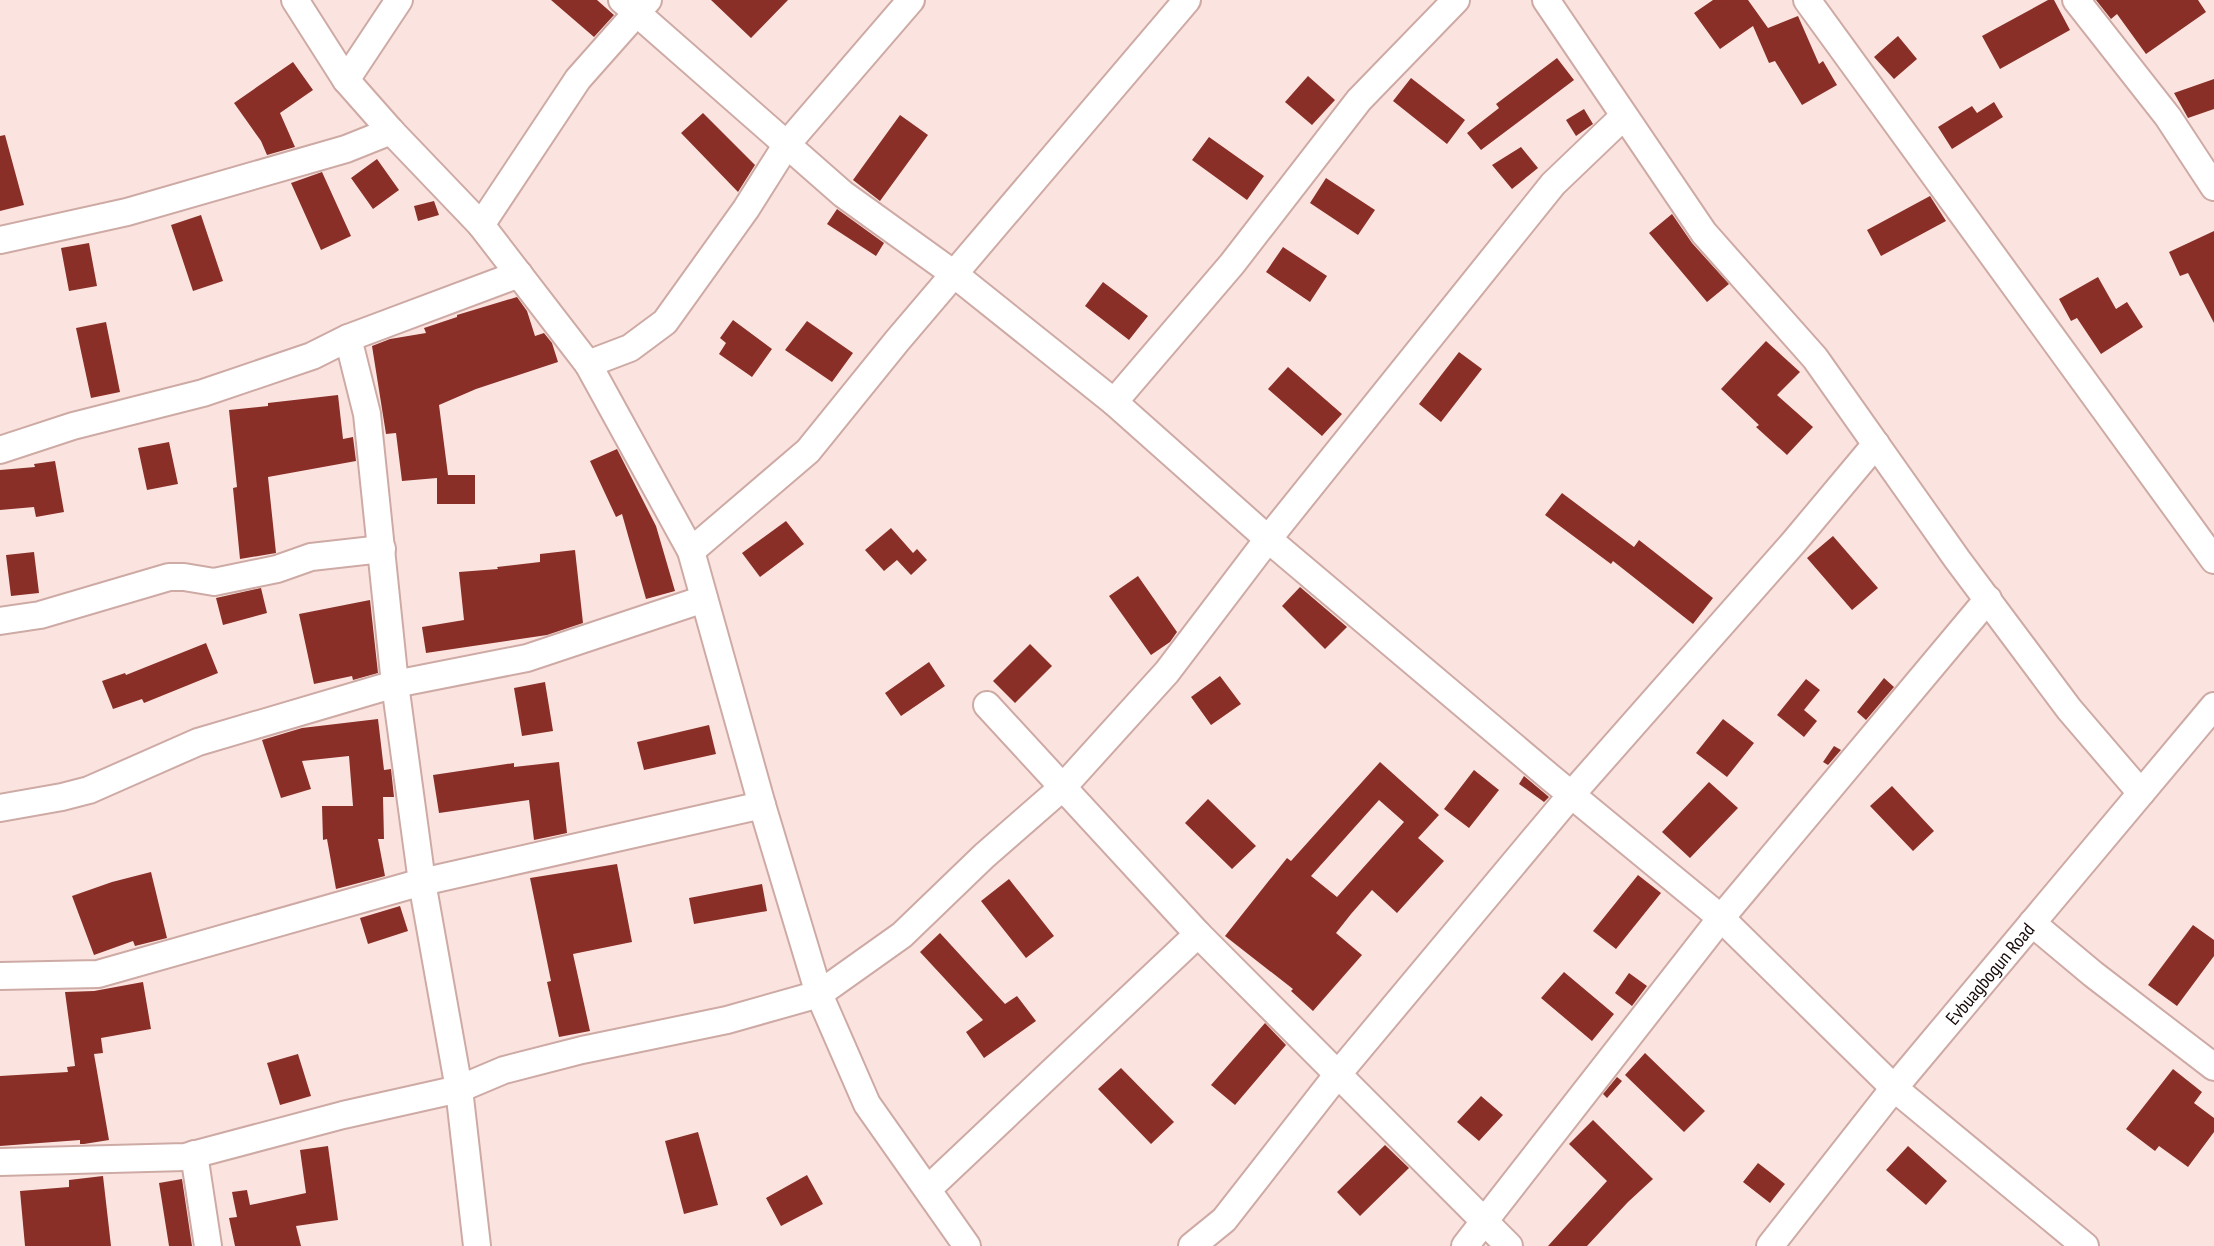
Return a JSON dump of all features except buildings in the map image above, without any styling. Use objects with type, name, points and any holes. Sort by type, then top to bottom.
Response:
[{"type":"street","points":[[295,0],[346,80],[481,225],[588,364],[691,551],[762,805],[819,994],[867,1104],[967,1246]]},
{"type":"street","points":[[346,80],[398,0]]},
{"type":"street","points":[[588,364],[630,348],[665,323],[746,209],[787,145],[911,0]]},
{"type":"street","points":[[691,551],[808,451],[1187,0]]},
{"type":"street","points":[[1114,402],[1233,264],[1359,100],[1456,0]]},
{"type":"street","points":[[1546,0],[1704,233],[1815,358],[2069,709],[2141,793]]},
{"type":"street","points":[[1807,0],[2214,560]]},
{"type":"street","points":[[2076,0],[2168,117],[2214,187]]},
{"type":"street","points":[[481,225],[578,79],[636,4],[843,194],[954,274],[1114,402],[1268,539],[1721,918],[1894,1088],[2085,1246]]},
{"type":"street","points":[[0,1162],[185,1157],[343,1115],[459,1089],[505,1070],[543,1060],[727,1020],[819,994],[902,935],[984,856],[1063,787],[1167,672],[1268,539],[1553,184],[1624,116]]},
{"type":"street","points":[[0,240],[127,212],[345,149],[391,131]]},
{"type":"street","points":[[0,450],[73,426],[203,393],[312,356],[348,338],[519,274]]},
{"type":"street","points":[[348,338],[367,414],[395,684],[422,882],[459,1089],[477,1246]]},
{"type":"street","points":[[1192,1246],[1224,1220],[1338,1074],[1571,795],[1794,542],[1876,444]]},
{"type":"street","points":[[0,621],[40,615],[169,577],[214,582],[277,569],[311,556],[382,549]]},
{"type":"street","points":[[0,808],[89,790],[198,742],[395,684],[527,658],[704,598]]},
{"type":"street","points":[[1465,1246],[1721,918],[1988,599]]},
{"type":"street","points":[[987,705],[1198,934],[1508,1246]]},
{"type":"street","name":"Evbuagbogun Road","points":[[1780,1242],[1894,1088],[2214,706]]},
{"type":"street","points":[[0,976],[98,974],[422,882],[762,805]]},
{"type":"street","points":[[2032,923],[2093,974],[2214,1067]]},
{"type":"street","points":[[928,1189],[1198,934]]},
{"type":"street","points":[[194,1154],[208,1246]]}]
